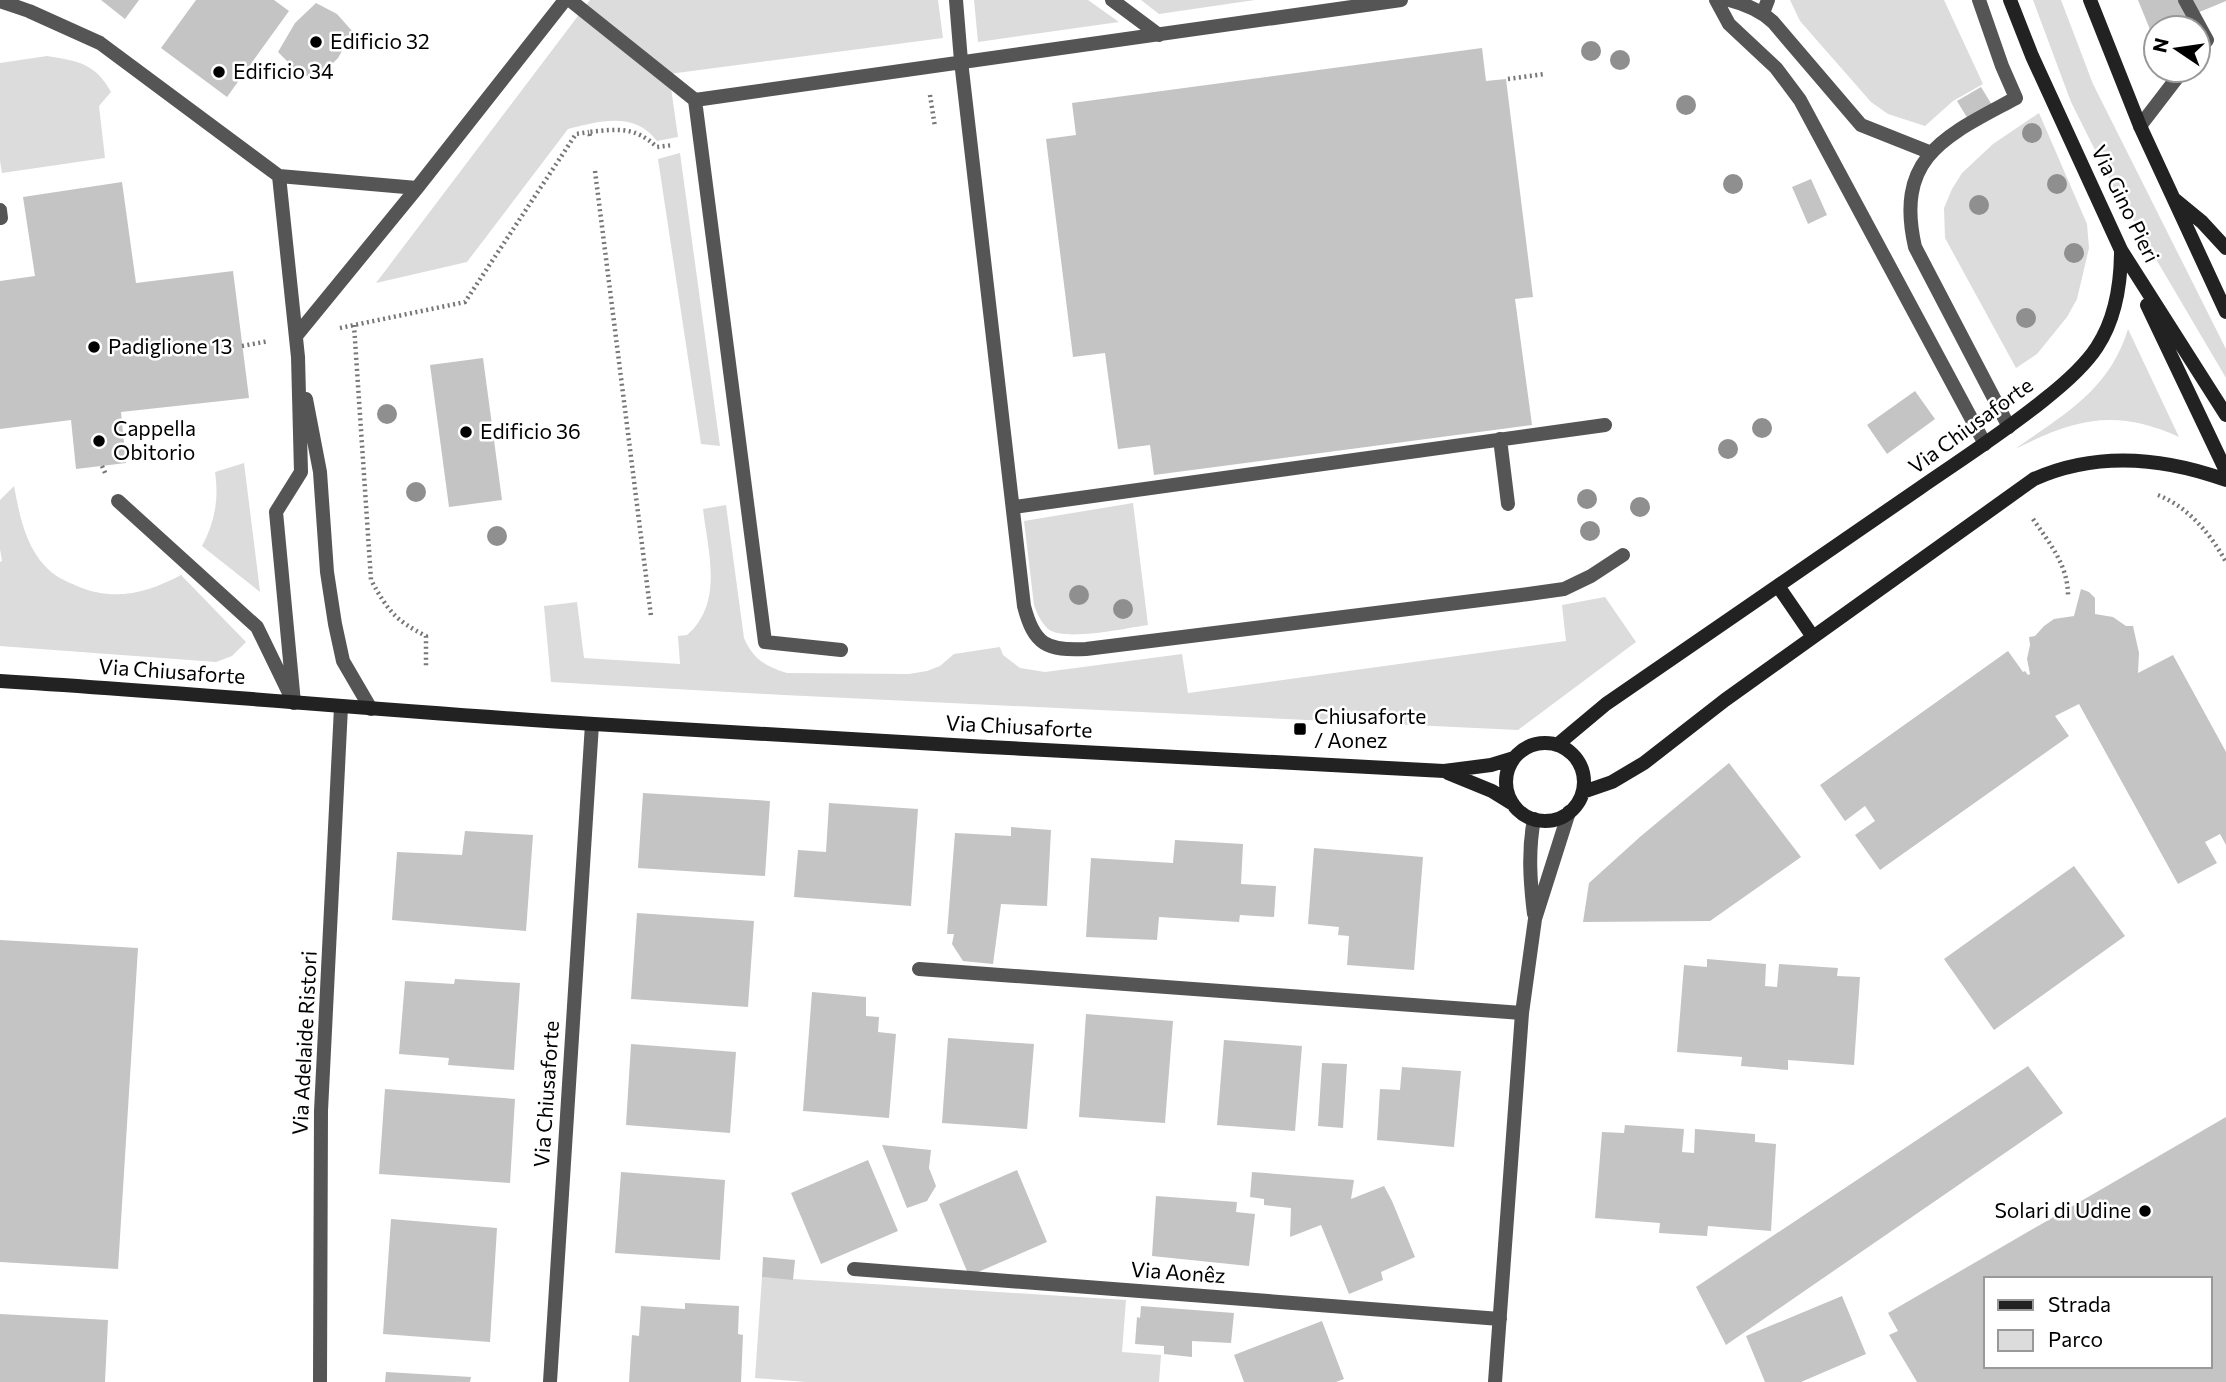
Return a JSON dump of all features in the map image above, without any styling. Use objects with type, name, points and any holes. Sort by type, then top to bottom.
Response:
[{"type":"street","points":[[296,336],[565,0]]},
{"type":"street","points":[[570,0],[695,100],[765,642],[841,650]]},
{"type":"street","points":[[957,0],[961,61],[1024,607],[1034,636],[1053,647],[1070,650],[1564,589],[1591,576],[1623,555]]},
{"type":"street","points":[[1112,0],[1159,35]]},
{"type":"street","points":[[695,100],[1159,35],[1334,4],[1401,0]]},
{"type":"street","points":[[1716,0],[1729,24],[1776,68],[1800,100],[1985,444]]},
{"type":"street","points":[[1728,0],[1766,7],[1861,125],[1929,152]]},
{"type":"street","points":[[1979,0],[2016,98],[1952,133],[1929,152],[1915,181],[1910,203],[1910,226],[1915,247],[2009,427]]},
{"type":"street","name":"Via Gino Pieri","points":[[2010,0],[2032,56],[2121,250],[2226,415]]},
{"type":"street","points":[[2090,0],[2140,126],[2226,313]]},
{"type":"street","points":[[0,1],[100,43],[279,176],[417,188]]},
{"type":"street","points":[[2140,126],[2172,84]]},
{"type":"street","points":[[279,176],[298,356],[300,472],[276,512],[294,703]]},
{"type":"street","points":[[2171,196],[2202,222],[2226,248]]},
{"type":"street","points":[[2121,250],[2226,471]]},
{"type":"street","name":"Via Chiusaforte","points":[[0,681],[592,724],[1444,772],[1491,765],[1514,758],[1529,746],[1540,743],[1557,745],[1606,704],[1985,444],[2062,385],[2097,348],[2108,328],[2116,304],[2121,274],[2121,250]]},
{"type":"street","points":[[298,356],[320,472],[327,572],[335,624],[343,661],[371,709]]},
{"type":"street","points":[[1014,507],[1605,425]]},
{"type":"street","points":[[1500,439],[1508,505]]},
{"type":"street","points":[[1583,792],[1627,775],[1725,700],[2034,479],[2054,470],[2102,460],[2131,460],[2198,470],[2226,480]]},
{"type":"street","points":[[118,501],[257,626],[294,703]]},
{"type":"street","points":[[1778,586],[1813,637]]},
{"type":"street","name":"Via Adelaide Ristori","points":[[320,1382],[321,1111],[341,707]]},
{"type":"street","name":"Via Chiusaforte","points":[[550,1382],[592,724]]},
{"type":"street","points":[[1535,919],[1530,880],[1534,819],[1546,821],[1569,812],[1583,792],[1581,766],[1574,755],[1557,745]]},
{"type":"street","points":[[1513,804],[1507,780],[1514,758]]},
{"type":"street","name":"Via Chiusaforte","points":[[1444,772],[1492,790],[1534,819]]},
{"type":"street","points":[[1495,1382],[1522,1013],[1535,919],[1569,812]]},
{"type":"street","points":[[919,969],[1522,1013]]},
{"type":"street","name":"Via Aonêz","points":[[853,1269],[1500,1319]]},
{"type":"path","points":[[1508,79],[1545,74]]},
{"type":"path","points":[[329,330],[465,302],[576,134],[626,130],[646,137],[657,146],[678,144]]},
{"type":"path","points":[[595,171],[651,617]]},
{"type":"path","points":[[354,325],[372,580],[385,605],[403,624],[426,636],[426,667]]},
{"type":"path","points":[[242,346],[275,340]]},
{"type":"path","points":[[2154,493],[2177,505],[2198,522],[2226,562]]},
{"type":"path","points":[[2033,519],[2053,545],[2064,567],[2068,596]]},
{"type":"green space","points":[[590,0],[938,0],[943,38],[669,74],[678,137],[657,141],[638,125],[616,121],[568,129],[467,262],[376,283]]},
{"type":"green space","points":[[974,0],[1088,0],[1119,22],[978,42]]},
{"type":"green space","points":[[1141,0],[1255,0],[1159,14]]},
{"type":"green space","points":[[1790,0],[1944,0],[1983,84],[1953,101],[1925,126],[1888,114],[1871,102],[1800,21]]},
{"type":"green space","points":[[2033,0],[2061,0],[2093,84],[2226,349],[2226,378],[2113,186],[2071,102]]},
{"type":"green space","points":[[47,56],[85,65],[99,75],[111,92],[99,106],[105,158],[2,173],[0,63]]},
{"type":"green space","points":[[2039,113],[2087,224],[2089,248],[2077,299],[2067,317],[2037,354],[2016,368],[1945,238],[1944,208],[1962,173],[1993,144]]},
{"type":"green space","points":[[680,153],[720,446],[701,444],[658,159]]},
{"type":"green space","points":[[2128,329],[2179,437],[2135,422],[2096,421],[2057,430],[2015,449],[2067,412],[2097,385],[2120,351]]},
{"type":"green space","points":[[244,463],[260,592],[202,546],[215,510],[215,472]]},
{"type":"green space","points":[[14,486],[28,539],[48,570],[73,584],[104,594],[143,591],[181,575],[246,642],[232,656],[216,662],[0,646],[0,500]]},
{"type":"green space","points":[[1133,503],[1148,625],[1081,634],[1056,633],[1048,629],[1034,605],[1024,521]]},
{"type":"green space","points":[[726,505],[744,638],[761,661],[787,673],[909,674],[940,666],[954,654],[1000,647],[1003,655],[1020,668],[1045,672],[1182,654],[1188,693],[1566,641],[1562,605],[1605,597],[1636,642],[1518,730],[551,682],[544,606],[577,602],[584,658],[680,664],[678,636],[687,635],[699,622],[710,592],[710,559],[703,509]]},
{"type":"green space","points":[[762,1277],[1126,1300],[1122,1352],[1161,1355],[1159,1382],[806,1382],[755,1378]]},
{"type":"building","points":[[101,0],[139,0],[125,19]]},
{"type":"building","name":"Edificio 34","points":[[196,0],[274,0],[289,11],[227,97],[161,48]]},
{"type":"building","points":[[2138,0],[2226,0],[2195,14],[2144,14]]},
{"type":"building","name":"Edificio 32","points":[[316,3],[337,14],[353,32],[338,58],[315,81],[294,68],[278,52],[295,23]]},
{"type":"building","points":[[1482,48],[1486,81],[1506,79],[1533,297],[1515,299],[1532,425],[1154,475],[1150,445],[1118,449],[1105,353],[1073,357],[1046,139],[1076,135],[1072,103]]},
{"type":"building","points":[[1981,87],[1992,105],[1968,119],[1957,101]]},
{"type":"building","points":[[1811,179],[1827,215],[1808,224],[1792,187]]},
{"type":"building","points":[[122,182],[136,283],[233,271],[249,398],[121,412],[126,463],[76,469],[71,420],[0,429],[0,281],[35,276],[23,197]]},
{"type":"building","name":"Edificio 36","points":[[483,358],[502,500],[449,507],[430,365]]},
{"type":"building","points":[[1915,391],[1935,419],[1887,454],[1867,425]]},
{"type":"building","points":[[2081,589],[2095,598],[2095,614],[2113,617],[2126,626],[2133,626],[2139,653],[2138,673],[2173,655],[2226,752],[2226,845],[2220,834],[2205,842],[2217,863],[2178,884],[2079,704],[2055,716],[2069,736],[1880,870],[1855,835],[1875,821],[1865,806],[1845,821],[1820,785],[2008,651],[2023,672],[2030,674],[2027,659],[2029,637],[2035,636],[2054,619],[2074,616]]},
{"type":"building","points":[[1729,763],[1801,857],[1710,921],[1583,922],[1589,883]]},
{"type":"building","points":[[643,793],[770,801],[765,876],[638,868]]},
{"type":"building","points":[[829,803],[918,809],[911,906],[794,897],[798,850],[826,852]]},
{"type":"building","points":[[1011,827],[1051,830],[1047,906],[1001,904],[993,964],[963,961],[952,944],[954,934],[947,934],[955,833],[1011,836]]},
{"type":"building","points":[[465,831],[533,835],[526,931],[392,920],[397,852],[462,855]]},
{"type":"building","points":[[1175,840],[1243,844],[1241,884],[1276,886],[1274,917],[1240,915],[1239,922],[1159,917],[1157,940],[1086,937],[1091,858],[1173,863]]},
{"type":"building","points":[[1314,848],[1423,857],[1414,970],[1347,965],[1349,936],[1338,935],[1339,927],[1308,924]]},
{"type":"building","points":[[2074,866],[2125,936],[1994,1030],[1944,959]]},
{"type":"building","points":[[637,913],[754,921],[748,1007],[631,999]]},
{"type":"building","points":[[0,940],[138,948],[118,1269],[0,1262]]},
{"type":"building","points":[[1707,959],[1766,964],[1765,986],[1777,987],[1779,964],[1838,968],[1837,976],[1860,977],[1854,1065],[1788,1060],[1788,1070],[1741,1066],[1742,1057],[1677,1052],[1684,965],[1707,967]]},
{"type":"building","points":[[455,979],[520,983],[514,1070],[448,1065],[449,1058],[399,1054],[405,981],[454,984]]},
{"type":"building","points":[[812,992],[866,997],[866,1016],[879,1017],[878,1032],[896,1034],[889,1118],[803,1111]]},
{"type":"building","points":[[1086,1014],[1173,1021],[1165,1123],[1079,1117]]},
{"type":"building","points":[[948,1038],[1034,1044],[1027,1129],[942,1123]]},
{"type":"building","points":[[1224,1040],[1302,1046],[1295,1131],[1217,1125]]},
{"type":"building","points":[[631,1044],[736,1052],[730,1133],[626,1125]]},
{"type":"building","points":[[1322,1063],[1347,1064],[1343,1128],[1318,1126]]},
{"type":"building","points":[[2028,1066],[2063,1113],[1726,1345],[1696,1287]]},
{"type":"building","points":[[1402,1067],[1461,1071],[1454,1147],[1377,1140],[1380,1089],[1400,1090]]},
{"type":"building","points":[[385,1089],[515,1099],[510,1183],[379,1174]]},
{"type":"building","name":"Solari di Udine","points":[[2226,1117],[2226,1382],[1917,1382],[1889,1335],[1898,1331],[1888,1313]]},
{"type":"building","points":[[1625,1125],[1684,1129],[1682,1152],[1694,1153],[1695,1129],[1755,1134],[1755,1142],[1776,1144],[1771,1231],[1708,1226],[1707,1236],[1659,1233],[1660,1223],[1595,1218],[1602,1132],[1624,1133]]},
{"type":"building","points":[[882,1145],[931,1150],[929,1168],[936,1186],[927,1201],[907,1208]]},
{"type":"building","points":[[868,1160],[898,1231],[821,1264],[791,1193]]},
{"type":"building","points":[[1017,1170],[1047,1242],[969,1276],[939,1204]]},
{"type":"building","points":[[621,1172],[725,1180],[720,1260],[615,1253]]},
{"type":"building","points":[[1252,1172],[1354,1180],[1351,1199],[1384,1186],[1415,1257],[1381,1272],[1383,1280],[1349,1294],[1321,1225],[1290,1237],[1291,1208],[1264,1205],[1264,1199],[1250,1197]]},
{"type":"building","points":[[1156,1196],[1237,1202],[1236,1212],[1255,1214],[1249,1266],[1152,1256]]},
{"type":"building","points":[[391,1219],[497,1228],[490,1342],[383,1334]]},
{"type":"building","points":[[763,1257],[795,1260],[793,1280],[762,1277]]},
{"type":"building","points":[[1842,1296],[1866,1354],[1801,1382],[1765,1382],[1746,1336]]},
{"type":"building","points":[[685,1303],[739,1306],[738,1334],[743,1335],[741,1382],[629,1382],[632,1335],[639,1336],[641,1306],[685,1309]]},
{"type":"building","points":[[1141,1306],[1234,1313],[1231,1343],[1192,1341],[1192,1357],[1164,1354],[1164,1346],[1135,1344],[1137,1317],[1140,1318]]},
{"type":"building","points":[[0,1314],[108,1320],[105,1382],[0,1382]]},
{"type":"building","points":[[1322,1321],[1344,1379],[1336,1382],[1244,1382],[1234,1355]]},
{"type":"building","points":[[386,1372],[471,1377],[470,1382],[385,1382]]},
{"type":"place","name":"Edificio 32","points":[[316,42]]},
{"type":"place","name":"Edificio 34","points":[[219,72]]},
{"type":"place","name":"Padiglione 13","points":[[94,347]]},
{"type":"place","name":"Edificio 36","points":[[466,432]]},
{"type":"place","name":"Cappella Obitorio","points":[[99,441]]},
{"type":"place","name":"Chiusaforte / Aonez","points":[[1300,729]]},
{"type":"place","name":"Solari di Udine","points":[[2145,1211]]}]
